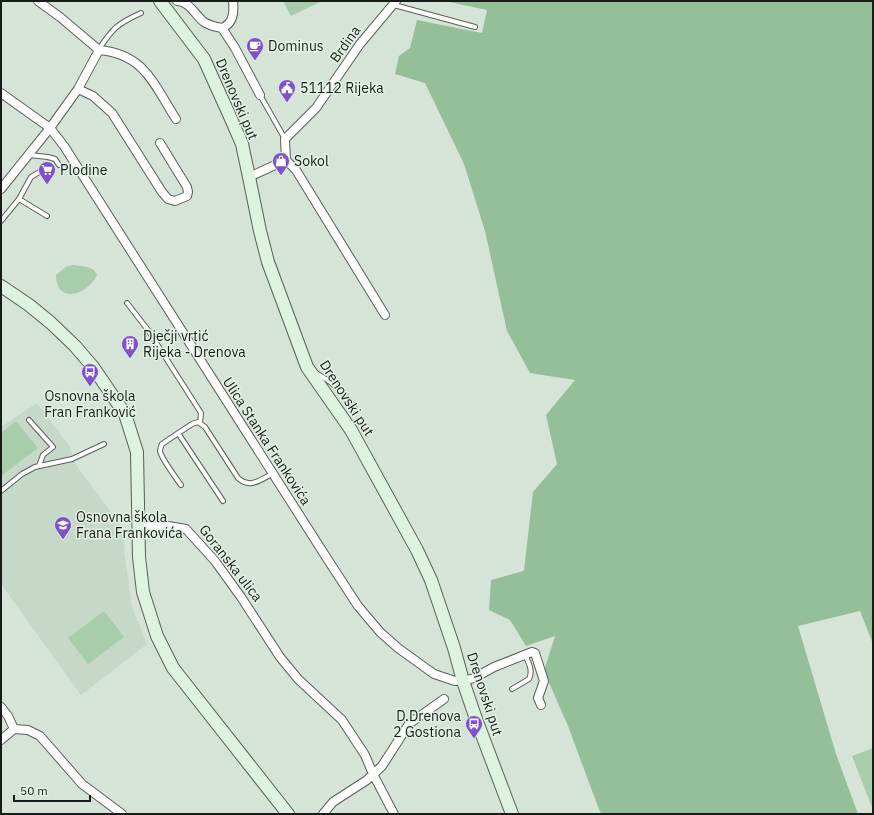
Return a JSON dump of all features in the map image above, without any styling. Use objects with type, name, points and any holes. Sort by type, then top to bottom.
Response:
[{"type":"main road","name":"Drenovski put","points":[[161,2],[204,59],[242,144],[268,262],[309,369],[351,430],[417,550],[431,580],[476,719],[512,814]]},
{"type":"main road","points":[[1,286],[45,319],[75,346],[93,367],[125,414],[137,452],[139,558],[143,592],[157,636],[174,668],[288,814]]},
{"type":"street","points":[[38,1],[60,17],[99,50],[113,51],[127,56],[138,63],[147,73],[176,119]]},
{"type":"street","points":[[161,2],[180,1],[189,7],[204,22],[214,27],[222,28],[227,26],[232,20],[234,11],[233,1]]},
{"type":"street","name":"Brdina","points":[[285,139],[316,108],[360,44],[395,3]]},
{"type":"street","points":[[222,28],[233,44],[260,95]]},
{"type":"street","points":[[1,189],[50,128],[78,89],[99,50]]},
{"type":"street","points":[[78,89],[93,96],[112,114],[162,192],[168,199],[176,201],[187,196],[187,187],[160,143]]},
{"type":"street","name":"Ulica Stanka Frankovića","points":[[1,93],[50,128],[64,146],[272,474],[345,586],[372,622],[398,648],[434,674],[446,679],[463,681]]},
{"type":"street","points":[[285,139],[286,160],[296,170],[385,315]]},
{"type":"street","points":[[250,177],[286,160]]},
{"type":"street","name":"Goranska ulica","points":[[139,527],[168,526],[186,529],[215,561],[241,597],[280,657],[298,679],[342,720],[366,755],[373,774],[394,814]]},
{"type":"street","points":[[463,681],[474,678],[494,667],[533,652],[537,655],[544,681],[538,698],[541,705]]},
{"type":"street","points":[[323,814],[333,802],[367,780],[382,766],[409,724],[444,699]]},
{"type":"street","points":[[1,707],[8,716],[14,729]]},
{"type":"street","points":[[1,740],[14,729],[28,730],[40,736],[82,784],[122,814]]},
{"type":"lane","name":"Brdina","points":[[395,3],[475,27]]},
{"type":"lane","points":[[99,50],[111,32],[119,24],[141,13]]},
{"type":"lane","points":[[260,95],[285,139]]},
{"type":"lane","points":[[28,155],[55,159],[59,165]]},
{"type":"lane","points":[[1,221],[19,199],[31,177],[41,171]]},
{"type":"lane","points":[[19,199],[47,216]]},
{"type":"lane","points":[[127,302],[148,330],[200,413],[200,423]]},
{"type":"lane","points":[[309,369],[325,378],[343,393],[355,409]]},
{"type":"lane","points":[[29,420],[53,447],[43,454],[39,466]]},
{"type":"lane","points":[[181,485],[162,456],[160,448],[162,444],[178,433],[198,422],[205,427],[238,478],[243,483],[254,483],[272,474]]},
{"type":"lane","points":[[178,433],[223,502]]},
{"type":"lane","points":[[1,491],[22,474],[39,466],[72,459],[104,444]]},
{"type":"lane","points":[[512,690],[531,677],[531,669],[525,655]]},
{"type":"shaded area","name":"Osnovna škola Frana Frankovića","points":[[37,403],[70,447],[76,465],[125,531],[124,550],[132,607],[147,644],[81,695],[1,584],[1,427]]},
{"type":"green space","points":[[283,1],[319,1],[320,2],[291,16]]},
{"type":"green space","points":[[445,1],[873,1],[873,644],[860,611],[798,626],[836,754],[858,814],[601,814],[568,726],[544,671],[555,636],[526,646],[510,620],[489,610],[491,580],[524,571],[533,492],[557,464],[546,415],[575,380],[530,373],[507,331],[485,231],[464,164],[425,83],[395,74],[399,56],[410,48],[417,20],[482,33],[487,10]]},
{"type":"green space","points":[[73,265],[90,268],[97,275],[87,288],[73,294],[61,290],[57,284],[56,275],[66,267]]},
{"type":"green space","points":[[16,421],[38,448],[1,476],[1,433]]},
{"type":"green space","points":[[104,611],[124,637],[88,664],[68,638]]},
{"type":"green space","points":[[873,748],[873,810],[852,756]]},
{"type":"place","name":"Dominus","points":[[255,61]]},
{"type":"place","name":"51112 Rijeka","points":[[287,103]]},
{"type":"place","name":"Sokol","points":[[281,176]]},
{"type":"place","name":"Plodine","points":[[47,185]]},
{"type":"place","name":"Dječji vrtić Rijeka - Drenova","points":[[130,359]]},
{"type":"place","name":"Osnovna škola Fran Franković","points":[[90,387]]},
{"type":"place","name":"Osnovna škola Frana Frankovića","points":[[63,540]]},
{"type":"place","name":"D.Drenova 2 Gostiona","points":[[474,739]]}]
